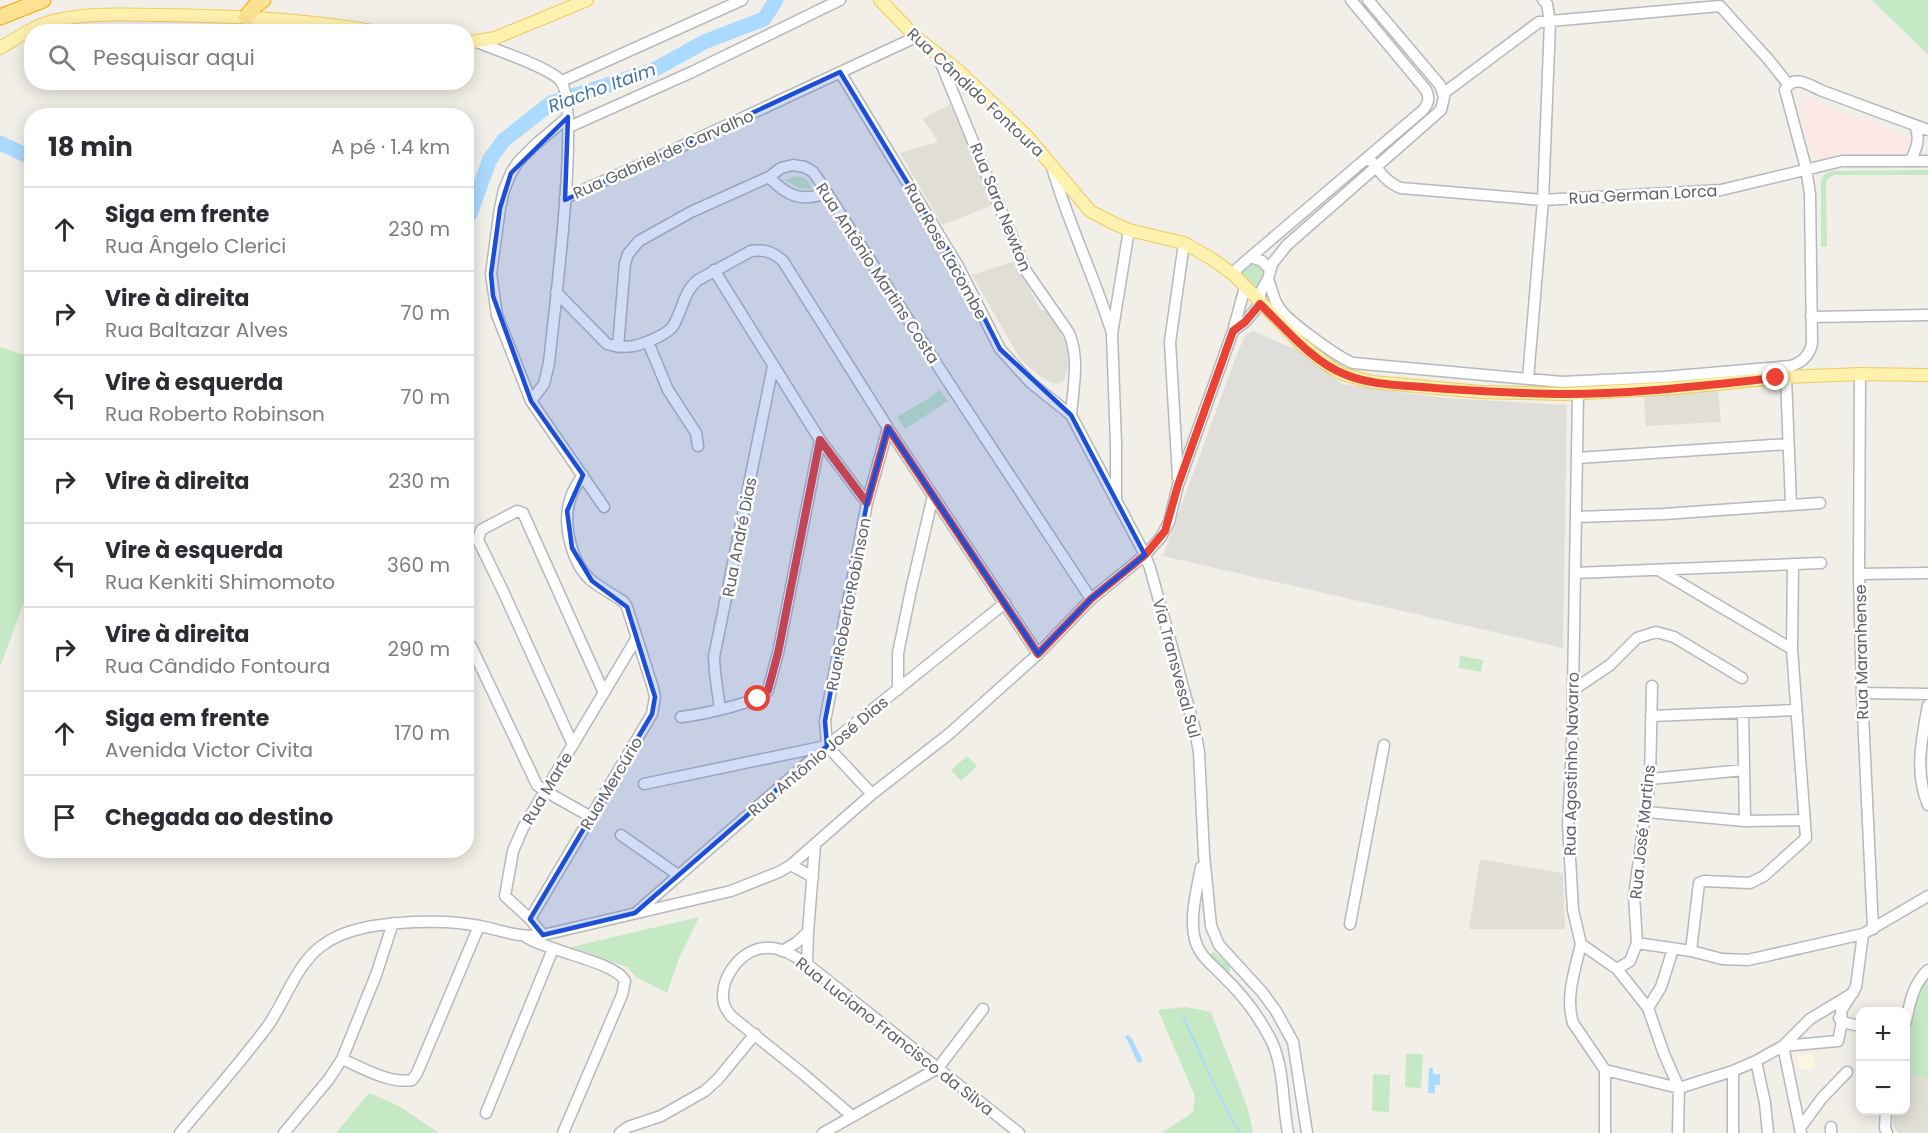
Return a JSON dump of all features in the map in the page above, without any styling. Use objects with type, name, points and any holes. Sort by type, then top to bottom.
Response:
[{"type":"highway","points":[[0,17],[44,0]]},
{"type":"highway","points":[[246,17],[263,0]]},
{"type":"main road","points":[[474,42],[510,33],[587,0]]},
{"type":"main road","name":"Rua Cândido Fontoura","points":[[880,0],[916,37],[960,72],[1027,136],[1087,207],[1100,217],[1129,230],[1184,243],[1212,259],[1234,275],[1301,344],[1342,374],[1372,382],[1481,392],[1578,394],[1786,377],[1860,374],[1928,375]]},
{"type":"main road","points":[[45,24],[75,17],[112,14],[246,17],[321,24]]},
{"type":"main road","points":[[0,48],[24,34]]},
{"type":"street","points":[[563,85],[742,0]]},
{"type":"street","points":[[604,507],[531,401],[497,315],[491,274],[500,208],[511,173],[518,162],[536,144],[569,122],[692,72],[840,0]]},
{"type":"street","points":[[1234,275],[1238,268],[1425,108],[1428,96],[1426,90],[1351,0]]},
{"type":"street","points":[[1233,331],[1245,322],[1260,304],[1260,293],[1276,257],[1287,244],[1439,113],[1443,106],[1444,93],[1440,85],[1368,0]]},
{"type":"street","points":[[1528,379],[1543,200],[1550,22],[1547,4],[1543,0]]},
{"type":"street","points":[[1444,93],[1539,22],[1720,6],[1788,84]]},
{"type":"street","name":"Rua Gabriel de Carvalho","points":[[531,401],[544,384],[549,363],[565,198],[666,154],[916,37]]},
{"type":"street","points":[[474,44],[550,72],[563,85],[568,104],[569,122],[565,198]]},
{"type":"street","name":"Rua Sara Newton","points":[[938,56],[1026,271],[1074,343],[1076,363],[1071,415]]},
{"type":"street","name":"Rua Rose Lacombe","points":[[840,72],[958,266],[1000,349],[1030,382],[1071,415]]},
{"type":"street","points":[[956,96],[960,72]]},
{"type":"street","points":[[1251,257],[1262,261],[1269,274],[1275,300],[1284,314],[1346,360],[1365,364],[1562,382],[1664,377],[1791,366],[1804,358],[1811,350],[1810,194],[1806,168],[1785,90],[1788,84],[1793,81],[1804,81],[1820,90],[1928,130]]},
{"type":"street","points":[[1911,160],[1917,147],[1918,138],[1915,126]]},
{"type":"street","name":"Rua German Lorca","points":[[1368,157],[1389,182],[1405,189],[1543,200],[1721,190],[1842,161],[1928,161]]},
{"type":"street","points":[[1052,164],[1060,195],[1099,292],[1112,334]]},
{"type":"street","name":"Rua Antônio Martins Costa","points":[[618,347],[625,263],[639,241],[692,212],[769,177],[781,168],[800,165],[813,172],[1091,599]]},
{"type":"street","points":[[769,177],[785,192],[799,198],[816,197],[827,193]]},
{"type":"street","points":[[1069,216],[1075,209],[1087,207]]},
{"type":"street","points":[[1116,503],[1112,334],[1129,230]]},
{"type":"street","points":[[1178,485],[1170,342],[1184,243]]},
{"type":"street","points":[[556,292],[607,344],[618,347],[636,347],[670,329],[691,286],[698,279],[751,251],[760,249],[778,256],[888,428],[1038,654]]},
{"type":"street","points":[[714,270],[820,440],[867,503]]},
{"type":"street","points":[[526,937],[635,914],[740,888],[779,872],[791,865],[872,794],[949,734],[1038,654],[1091,599],[1145,555],[1165,531],[1178,485],[1233,331],[1245,286]]},
{"type":"street","points":[[1099,292],[1109,292],[1118,288]]},
{"type":"street","points":[[1811,317],[1928,315]]},
{"type":"street","points":[[648,342],[668,390],[696,433],[698,446]]},
{"type":"street","name":"Rua André Dias","points":[[720,708],[714,657],[773,366]]},
{"type":"street","name":"Rua Maranhense","points":[[1860,374],[1859,574],[1873,928]]},
{"type":"street","points":[[1786,377],[1791,504]]},
{"type":"street","name":"Rua Agostinho Navarro","points":[[1578,394],[1573,690],[1568,824],[1574,910],[1581,944]]},
{"type":"street","name":"Via Transvesal Sul","points":[[1071,415],[1150,568],[1199,752],[1204,855],[1211,926],[1220,945],[1245,971],[1276,1011],[1293,1042],[1307,1133]]},
{"type":"street","name":"Rua Roberto Robinson","points":[[827,746],[825,721],[867,503],[888,428]]},
{"type":"street","points":[[681,717],[758,699],[768,690],[782,634],[820,440]]},
{"type":"street","points":[[1577,459],[1788,444]]},
{"type":"street","name":"Rua Mercúrio","points":[[530,919],[647,722],[654,706],[653,688],[627,607],[624,602],[584,573],[572,548],[568,534],[567,511],[573,492],[583,475]]},
{"type":"street","points":[[898,690],[898,653],[933,496]]},
{"type":"street","points":[[1576,517],[1820,503]]},
{"type":"street","points":[[573,745],[478,540],[481,530],[517,511],[522,512],[604,693]]},
{"type":"street","points":[[1575,573],[1821,563]]},
{"type":"street","points":[[1691,951],[1699,883],[1704,881],[1750,883],[1764,876],[1806,838],[1792,649],[1792,565]]},
{"type":"street","points":[[1659,570],[1792,649]]},
{"type":"street","points":[[1859,574],[1928,573]]},
{"type":"street","name":"Rua Antônio José Dias","points":[[635,914],[827,746],[1005,603]]},
{"type":"street","points":[[1573,690],[1610,665],[1637,638],[1656,632],[1674,637],[1742,678]]},
{"type":"street","name":"Rua Marte","points":[[543,935],[530,919],[506,899],[504,892],[517,840],[636,639]]},
{"type":"street","points":[[474,652],[537,785],[591,817]]},
{"type":"street","name":"Rua José Martins","points":[[1637,943],[1634,896],[1650,779],[1652,686]]},
{"type":"street","points":[[1862,693],[1928,694]]},
{"type":"street","points":[[1928,705],[1920,759],[1921,782],[1928,805]]},
{"type":"street","points":[[1651,716],[1796,710]]},
{"type":"street","points":[[1743,712],[1745,821]]},
{"type":"street","points":[[1350,924],[1384,745]]},
{"type":"street","points":[[644,784],[827,746],[872,794]]},
{"type":"street","points":[[1650,779],[1744,770]]},
{"type":"street","points":[[1647,812],[1745,821],[1804,820]]},
{"type":"street","points":[[621,835],[678,875]]},
{"type":"street","points":[[807,964],[815,845]]},
{"type":"street","name":"Via Transvesal Sul","points":[[1201,954],[1194,938],[1193,926],[1204,855]]},
{"type":"street","points":[[791,865],[813,878]]},
{"type":"street","points":[[1617,969],[1630,961],[1637,943],[1722,958],[1748,960],[1863,934],[1928,896]]},
{"type":"street","points":[[180,1133],[267,1026],[303,965],[320,947],[358,929],[393,923],[436,922],[479,926],[526,937],[542,946],[577,956],[620,974],[625,981],[622,994],[563,1133]]},
{"type":"street","points":[[284,1133],[329,1079],[342,1059],[376,975],[393,923]]},
{"type":"street","points":[[342,1059],[390,1079],[402,1082],[412,1080],[479,926]]},
{"type":"street","points":[[782,951],[796,943],[808,932]]},
{"type":"street","points":[[1783,1046],[1837,1041],[1842,1022],[1840,1016],[1842,1007],[1856,987],[1863,934]]},
{"type":"street","points":[[1605,1133],[1605,1070],[1573,1023],[1570,1014],[1570,994],[1581,944],[1617,969],[1648,1008],[1679,1088],[1678,1133]]},
{"type":"street","points":[[1220,945],[1201,954],[1224,976],[1260,1018],[1273,1045],[1283,1088],[1288,1133]]},
{"type":"street","name":"Rua Luciano Francisco da Silva","points":[[852,1116],[731,1016],[724,1006],[724,987],[732,969],[741,958],[752,951],[772,948],[807,964],[1018,1133]]},
{"type":"street","points":[[486,1113],[553,949]]},
{"type":"street","points":[[1648,1008],[1661,987],[1673,949]]},
{"type":"street","points":[[1909,1007],[1918,981],[1928,970]]},
{"type":"street","points":[[1224,976],[1245,971]]},
{"type":"street","points":[[1605,1070],[1679,1088],[1733,1071],[1756,1061],[1783,1046],[1810,1019],[1853,993]]},
{"type":"street","points":[[1828,1007],[1842,1022],[1856,1025]]},
{"type":"street","points":[[823,1133],[938,1068],[984,1009]]},
{"type":"street","points":[[620,1133],[628,1126],[661,1116],[705,1091],[718,1079],[755,1034]]},
{"type":"street","points":[[1783,1046],[1801,1131]]},
{"type":"street","points":[[1756,1061],[1765,1103],[1768,1133]]},
{"type":"street","points":[[1733,1071],[1733,1133]]},
{"type":"street","points":[[1801,1131],[1822,1098],[1847,1072]]},
{"type":"street","points":[[1886,1115],[1887,1133]]},
{"type":"highlighted area","points":[[840,72],[958,266],[1000,349],[1071,415],[1145,555],[1091,599],[1038,654],[888,428],[867,503],[825,721],[827,746],[635,913],[543,935],[530,919],[652,714],[655,697],[627,607],[592,581],[572,548],[567,511],[583,475],[531,401],[493,296],[491,274],[500,208],[511,173],[568,117],[565,200]]},
{"type":"shaded area","points":[[1808,99],[1906,135],[1911,141],[1910,146],[1904,154],[1838,154],[1817,158],[1812,155],[1800,106],[1804,100]]},
{"type":"shaded area","points":[[950,104],[993,205],[942,225],[900,153],[938,142],[923,119]]},
{"type":"shaded area","points":[[1015,261],[1040,309],[1046,311],[1067,347],[1068,367],[1064,381],[1059,384],[1049,382],[1039,376],[1020,359],[972,275]]},
{"type":"shaded area","points":[[1253,331],[1299,351],[1342,384],[1443,398],[1567,405],[1563,648],[1163,556],[1235,359],[1245,336]]},
{"type":"shaded area","points":[[1718,390],[1721,422],[1646,426],[1644,396]]},
{"type":"shaded area","points":[[1480,859],[1563,873],[1565,929],[1469,929]]},
{"type":"shaded area","points":[[1813,1054],[1814,1068],[1799,1070],[1797,1056]]},
{"type":"shaded area","points":[[1910,1072],[1928,1079],[1928,1133],[1898,1133],[1893,1125],[1893,1115],[1910,1115]]},
{"type":"green space","points":[[1872,0],[1928,0],[1928,55],[1926,53]]},
{"type":"green space","points":[[1928,170],[1928,175],[1833,175],[1826,181],[1827,247],[1821,247],[1821,183],[1826,173]]},
{"type":"green space","points":[[797,176],[805,178],[813,189],[799,188],[785,180]]},
{"type":"green space","points":[[1252,263],[1260,266],[1264,273],[1257,289],[1240,274]]},
{"type":"green space","points":[[0,347],[24,355],[24,602],[0,667]]},
{"type":"green space","points":[[940,390],[948,401],[905,429],[897,417]]},
{"type":"green space","points":[[1460,656],[1483,660],[1481,672],[1459,668]]},
{"type":"green space","points":[[967,756],[977,766],[961,781],[951,770]]},
{"type":"green space","points":[[699,917],[679,958],[667,993],[636,977],[627,967],[571,947]]},
{"type":"green space","points":[[1214,952],[1230,966],[1230,972],[1227,972],[1209,955]]},
{"type":"green space","points":[[1928,973],[1928,1079],[1910,1072],[1910,1018],[1916,996]]},
{"type":"green space","points":[[1186,1007],[1211,1012],[1248,1109],[1253,1133],[1162,1133],[1193,1112],[1195,1096],[1158,1010]]},
{"type":"green space","points":[[1406,1054],[1423,1054],[1421,1088],[1405,1087]]},
{"type":"green space","points":[[1373,1074],[1390,1075],[1389,1112],[1372,1111]]},
{"type":"green space","points":[[369,1093],[399,1106],[439,1133],[336,1133]]},
{"type":"water","points":[[1128,1035],[1143,1061],[1138,1063],[1125,1036]]},
{"type":"water","points":[[1429,1068],[1433,1068],[1433,1074],[1440,1074],[1440,1085],[1435,1085],[1435,1093],[1428,1093]]},
{"type":"waterway","name":"Riacho Itaim","points":[[474,203],[490,159],[504,140],[551,103],[652,71],[704,42],[764,19],[776,0]]},
{"type":"waterway","name":"Riacho Itaim","points":[[0,143],[24,154]]},
{"type":"waterway","points":[[1183,1016],[1239,1133]]},
{"type":"route","points":[[758,699],[767,693],[778,653],[820,440],[867,503],[888,428],[1038,654],[1091,599],[1145,555],[1165,531],[1178,485],[1233,331],[1240,327],[1260,304],[1301,344],[1326,364],[1342,374],[1372,382],[1481,392],[1565,394],[1620,392],[1776,378]]}]
